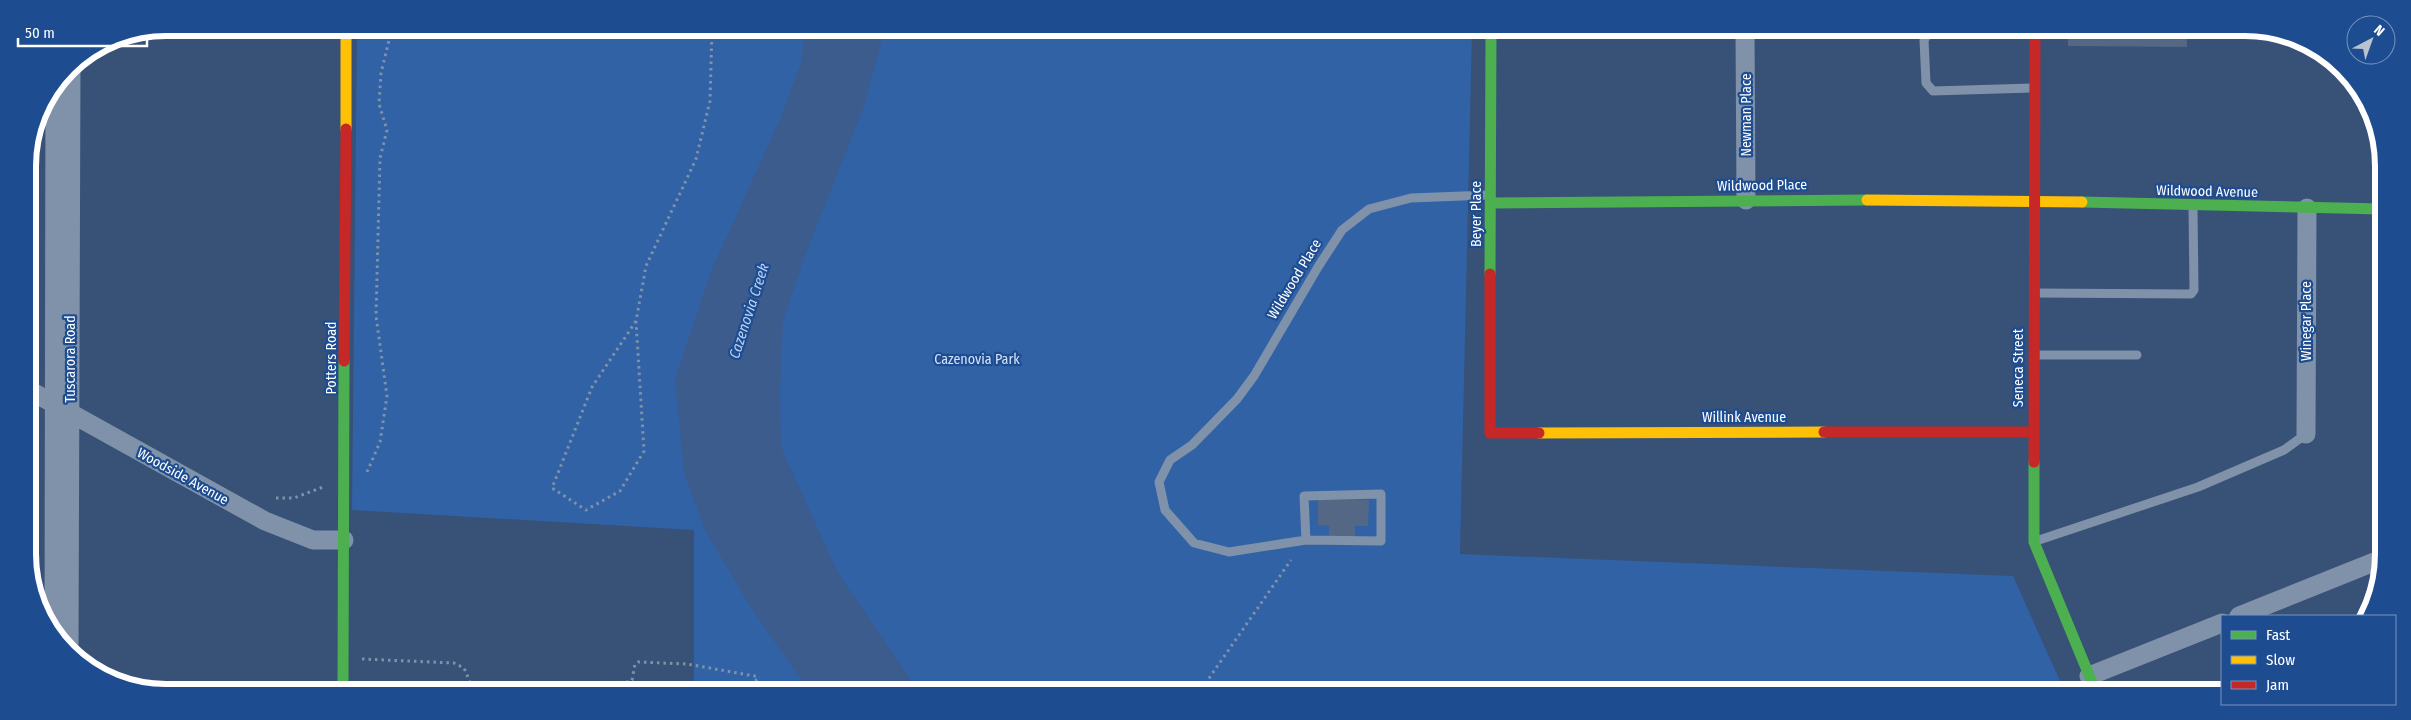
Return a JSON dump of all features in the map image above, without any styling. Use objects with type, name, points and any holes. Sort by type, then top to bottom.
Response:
[{"type":"street","name":"Potters Road","points":[[344,684],[346,36]]},
{"type":"street","name":"Beyer Place","points":[[1490,397],[1491,36]]},
{"type":"street","name":"Newman Place","points":[[1745,36],[1746,200]]},
{"type":"street","name":"Seneca Street","points":[[2035,36],[2036,88],[2033,202],[2034,542],[2093,683]]},
{"type":"street","name":"Tuscarora Road","points":[[54,619],[71,77]]},
{"type":"street","name":"Tuscarora Road","points":[[55,99],[69,640]]},
{"type":"street","name":"Wildwood Place","points":[[1491,199],[2033,202]]},
{"type":"street","name":"Wildwood Avenue","points":[[2033,202],[2375,210]]},
{"type":"street","name":"Winegar Place","points":[[2306,434],[2307,208]]},
{"type":"street","name":"Woodside Avenue","points":[[36,394],[265,521],[313,540],[344,540]]},
{"type":"street","name":"Willink Avenue","points":[[1490,397],[1490,433],[2033,432]]},
{"type":"street","points":[[2242,615],[2375,562]]},
{"type":"street","points":[[2095,683],[2221,623]]},
{"type":"lane","points":[[1927,36],[1924,40],[1926,83],[1934,91],[2036,88]]},
{"type":"lane","name":"Wildwood Place","points":[[1306,540],[1229,552],[1194,542],[1166,510],[1159,482],[1170,460],[1192,445],[1237,399],[1254,376],[1342,230],[1369,209],[1411,198],[1491,199]]},
{"type":"lane","points":[[2033,292],[2191,294],[2194,290],[2193,206]]},
{"type":"lane","points":[[2033,355],[2137,355]]},
{"type":"lane","points":[[2034,542],[2198,486],[2284,450],[2306,434]]},
{"type":"lane","points":[[1381,494],[1381,541],[1306,540],[1304,496],[1381,494]]},
{"type":"path","points":[[364,478],[380,442],[387,396],[376,316],[380,158],[387,130],[379,104],[381,72],[390,36]]},
{"type":"path","points":[[636,321],[592,387],[552,488],[586,510],[620,491],[644,451],[636,321],[646,266],[696,159],[710,102],[712,36]]},
{"type":"path","points":[[276,498],[294,498],[324,487]]},
{"type":"path","points":[[1205,684],[1291,560]]},
{"type":"path","points":[[359,659],[454,663],[464,668],[472,684]]},
{"type":"path","points":[[583,684],[629,682],[632,680],[638,662],[687,664],[760,677],[752,684]]},
{"type":"green space","name":"Cazenovia Park","points":[[357,36],[1472,36],[1460,554],[2013,576],[2061,683],[694,684],[694,530],[352,510]]},
{"type":"water","name":"Cazenovia Creek","points":[[804,36],[883,36],[863,109],[806,253],[783,321],[780,390],[781,447],[837,571],[913,684],[804,684],[751,608],[705,530],[684,473],[675,379],[712,269],[781,117],[801,63]]},
{"type":"building","points":[[2068,36],[2187,36],[2187,47],[2068,46]]},
{"type":"building","points":[[1318,499],[1369,500],[1368,526],[1355,526],[1355,538],[1329,537],[1329,526],[1318,525]]},
{"type":"traffic: fast","points":[[1490,274],[1491,36]]},
{"type":"traffic: fast","points":[[1491,203],[1867,200]]},
{"type":"traffic: fast","points":[[2082,202],[2375,209]]},
{"type":"traffic: fast","points":[[343,684],[344,361]]},
{"type":"traffic: fast","points":[[2034,462],[2034,542],[2092,683]]},
{"type":"traffic: slow","points":[[346,36],[346,129]]},
{"type":"traffic: slow","points":[[1867,200],[2082,202]]},
{"type":"traffic: slow","points":[[1539,433],[1824,432]]},
{"type":"traffic: jam","points":[[2034,462],[2035,36]]},
{"type":"traffic: jam","points":[[344,361],[346,129]]},
{"type":"traffic: jam","points":[[1490,274],[1490,433],[1539,433]]},
{"type":"traffic: jam","points":[[1824,432],[2033,432]]}]
